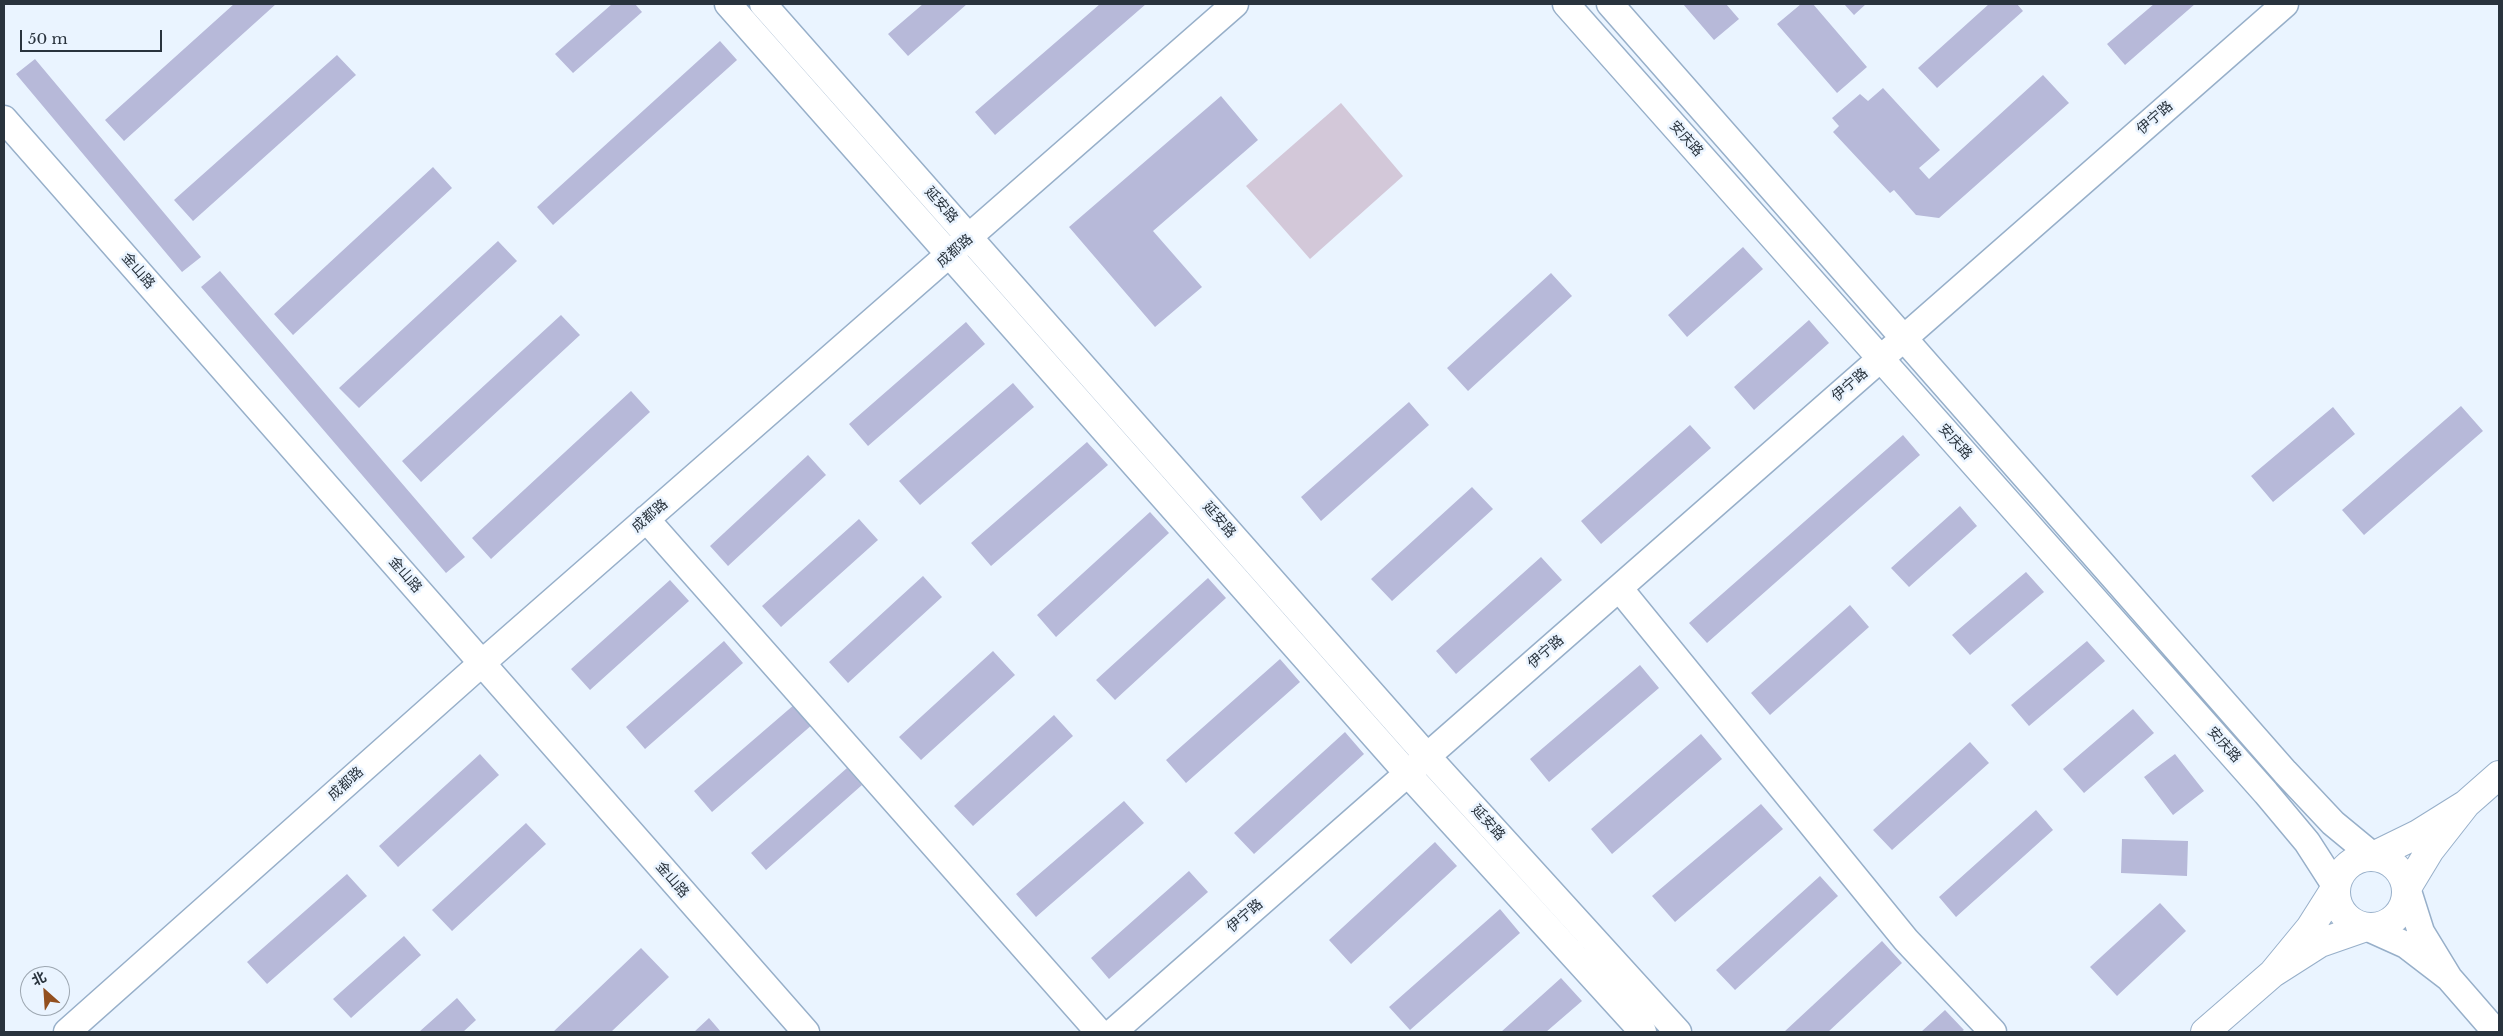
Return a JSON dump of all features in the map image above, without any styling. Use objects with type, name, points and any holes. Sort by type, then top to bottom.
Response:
[{"type":"main road","points":[[2273,973],[2310,928],[2336,887],[2344,868],[2354,861],[2372,856],[2418,834],[2466,804],[2499,775]]},
{"type":"main road","points":[[2205,1032],[2273,973],[2320,942],[2366,926],[2385,924],[2395,918],[2404,905],[2407,888],[2430,850],[2466,804]]},
{"type":"main road","points":[[2372,856],[2389,861],[2398,868],[2404,877],[2407,888]]},
{"type":"main road","points":[[2336,887],[2337,903],[2343,914],[2352,922],[2366,926]]},
{"type":"street","name":"延安路","points":[[728,4],[1402,767],[1643,1032]]},
{"type":"street","name":"延安路","points":[[763,4],[970,238],[1414,768],[1678,1032]]},
{"type":"street","name":"成都路","points":[[67,1032],[482,663],[970,238],[1235,4]]},
{"type":"street","name":"安庆路","points":[[1566,4],[2266,793],[2307,842],[2336,887]]},
{"type":"street","name":"安庆路","points":[[1610,4],[1905,337],[2285,772],[2333,823],[2372,856]]},
{"type":"street","name":"伊宁路","points":[[1113,1032],[2284,4]]},
{"type":"street","name":"金山路","points":[[4,119],[806,1032]]},
{"type":"street","points":[[646,519],[1099,1032]]},
{"type":"street","points":[[1619,588],[1906,940],[1993,1032]]},
{"type":"street","points":[[2407,888],[2421,932],[2448,978]]},
{"type":"street","points":[[2366,926],[2406,945],[2448,978],[2496,1032]]},
{"type":"shaded area","points":[[1341,103],[1403,176],[1310,259],[1246,186]]},
{"type":"building","points":[[234,4],[276,4],[124,141],[105,120]]},
{"type":"building","points":[[612,4],[635,4],[642,12],[573,73],[555,54]]},
{"type":"building","points":[[923,4],[967,4],[908,56],[888,34]]},
{"type":"building","points":[[1100,4],[1146,4],[995,135],[975,112]]},
{"type":"building","points":[[1683,4],[1726,4],[1739,19],[1714,40]]},
{"type":"building","points":[[1801,4],[1813,4],[1867,67],[1837,93],[1777,24]]},
{"type":"building","points":[[1844,4],[1866,4],[1854,15]]},
{"type":"building","points":[[1989,4],[2017,4],[2023,11],[1937,88],[1918,68]]},
{"type":"building","points":[[2154,4],[2195,4],[2125,65],[2107,44]]},
{"type":"building","points":[[720,41],[737,60],[553,225],[537,207]]},
{"type":"building","points":[[337,55],[356,75],[193,221],[174,200]]},
{"type":"building","points":[[35,59],[201,257],[182,272],[16,74]]},
{"type":"building","points":[[2043,75],[2069,103],[1939,218],[1916,215],[1894,190],[1890,193],[1833,132],[1839,126],[1832,118],[1860,94],[1868,101],[1883,88],[1940,150],[1919,168],[1929,179]]},
{"type":"building","points":[[1221,96],[1258,140],[1153,231],[1202,287],[1155,327],[1069,227]]},
{"type":"building","points":[[433,167],[452,188],[293,335],[274,314]]},
{"type":"building","points":[[498,241],[517,261],[359,408],[339,388]]},
{"type":"building","points":[[1743,247],[1763,269],[1687,337],[1668,315]]},
{"type":"building","points":[[220,271],[465,557],[446,573],[201,287]]},
{"type":"building","points":[[1551,273],[1572,296],[1468,391],[1447,368]]},
{"type":"building","points":[[561,315],[580,335],[421,482],[402,461]]},
{"type":"building","points":[[1809,320],[1829,343],[1754,410],[1734,387]]},
{"type":"building","points":[[966,322],[985,344],[868,446],[849,424]]},
{"type":"building","points":[[1013,383],[1034,407],[920,505],[899,481]]},
{"type":"building","points":[[631,391],[650,412],[491,559],[472,538]]},
{"type":"building","points":[[1409,402],[1429,425],[1321,521],[1301,497]]},
{"type":"building","points":[[2461,406],[2483,431],[2364,535],[2342,510]]},
{"type":"building","points":[[2333,407],[2355,434],[2273,502],[2251,476]]},
{"type":"building","points":[[1690,425],[1711,448],[1601,544],[1581,521]]},
{"type":"building","points":[[1903,435],[1920,455],[1707,643],[1689,623]]},
{"type":"building","points":[[1087,442],[1108,465],[991,566],[971,543]]},
{"type":"building","points":[[808,455],[826,475],[728,566],[710,546]]},
{"type":"building","points":[[1472,487],[1493,509],[1392,601],[1371,579]]},
{"type":"building","points":[[1960,506],[1977,526],[1909,587],[1891,568]]},
{"type":"building","points":[[1150,512],[1169,533],[1056,637],[1037,615]]},
{"type":"building","points":[[859,519],[878,540],[781,627],[762,606]]},
{"type":"building","points":[[1541,557],[1562,580],[1456,674],[1436,651]]},
{"type":"building","points":[[2026,572],[2044,592],[1970,655],[1952,635]]},
{"type":"building","points":[[923,576],[942,597],[848,683],[829,662]]},
{"type":"building","points":[[1208,578],[1226,598],[1115,700],[1096,680]]},
{"type":"building","points":[[670,580],[689,601],[590,690],[571,669]]},
{"type":"building","points":[[1850,605],[1869,627],[1770,715],[1751,693]]},
{"type":"building","points":[[724,641],[743,663],[645,749],[626,727]]},
{"type":"building","points":[[2087,641],[2105,661],[2029,726],[2011,705]]},
{"type":"building","points":[[993,651],[1015,675],[921,760],[899,737]]},
{"type":"building","points":[[1280,659],[1300,682],[1186,783],[1166,760]]},
{"type":"building","points":[[1640,665],[1659,688],[1549,782],[1530,759]]},
{"type":"building","points":[[795,704],[813,724],[712,812],[694,791]]},
{"type":"building","points":[[2133,709],[2154,733],[2084,793],[2063,769]]},
{"type":"building","points":[[1054,715],[1073,736],[973,826],[954,806]]},
{"type":"building","points":[[1345,732],[1364,754],[1254,854],[1234,833]]},
{"type":"building","points":[[1701,734],[1722,759],[1612,854],[1591,829]]},
{"type":"building","points":[[1970,742],[1989,763],[1892,850],[1873,830]]},
{"type":"building","points":[[480,754],[499,775],[398,867],[379,846]]},
{"type":"building","points":[[2175,754],[2204,791],[2173,815],[2144,777]]},
{"type":"building","points":[[847,768],[862,785],[766,870],[751,853]]},
{"type":"building","points":[[1124,801],[1144,823],[1036,917],[1016,894]]},
{"type":"building","points":[[1761,804],[1783,829],[1675,922],[1652,896]]},
{"type":"building","points":[[2036,810],[2053,830],[1956,917],[1939,897]]},
{"type":"building","points":[[526,823],[546,844],[452,931],[432,910]]},
{"type":"building","points":[[2122,839],[2188,841],[2187,876],[2121,873]]},
{"type":"building","points":[[1435,842],[1457,866],[1351,964],[1329,940]]},
{"type":"building","points":[[1189,871],[1208,892],[1109,979],[1091,958]]},
{"type":"building","points":[[347,874],[367,896],[267,984],[247,962]]},
{"type":"building","points":[[1820,876],[1838,896],[1735,990],[1716,970]]},
{"type":"building","points":[[2160,903],[2186,931],[2117,996],[2090,967]]},
{"type":"building","points":[[1500,909],[1520,933],[1410,1030],[1389,1007]]},
{"type":"building","points":[[404,936],[421,955],[351,1018],[333,999]]},
{"type":"building","points":[[1882,941],[1902,963],[1828,1032],[1784,1032]]},
{"type":"building","points":[[641,948],[669,977],[611,1032],[553,1032]]},
{"type":"building","points":[[1561,978],[1582,1001],[1546,1032],[1501,1032]]},
{"type":"building","points":[[457,998],[476,1020],[463,1032],[419,1032]]},
{"type":"building","points":[[1945,1010],[1964,1030],[1961,1032],[1921,1032]]},
{"type":"building","points":[[709,1018],[721,1032],[694,1032]]}]
